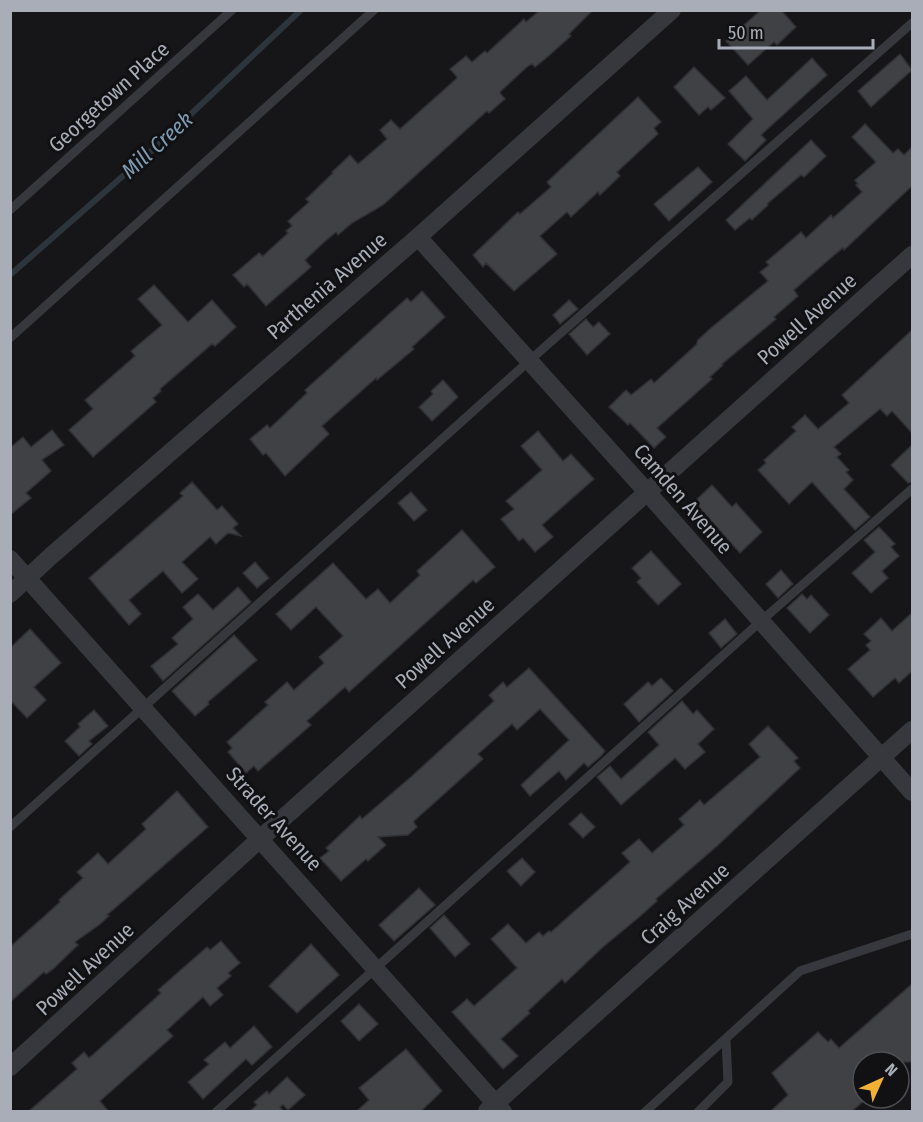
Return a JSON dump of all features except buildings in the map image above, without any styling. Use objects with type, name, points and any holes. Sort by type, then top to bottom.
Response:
[{"type":"street","name":"Parthenia Avenue","points":[[10,594],[418,237],[672,10]]},
{"type":"street","name":"Camden Avenue","points":[[418,237],[912,792]]},
{"type":"street","name":"Powell Avenue","points":[[10,1067],[261,838],[912,255]]},
{"type":"street","name":"Strader Avenue","points":[[10,559],[377,968],[495,1109]]},
{"type":"street","name":"Craig Avenue","points":[[495,1109],[912,730]]},
{"type":"lane","name":"Georgetown Place","points":[[10,210],[232,10]]},
{"type":"lane","points":[[10,338],[374,10]]},
{"type":"lane","points":[[10,827],[529,361],[912,23]]},
{"type":"lane","points":[[216,1112],[761,621],[912,489]]},
{"type":"lane","points":[[645,1112],[800,971],[912,934]]},
{"type":"lane","points":[[698,1112],[728,1082],[726,1040]]},
{"type":"waterway","name":"Mill Creek","points":[[10,275],[156,147],[301,10]]}]
